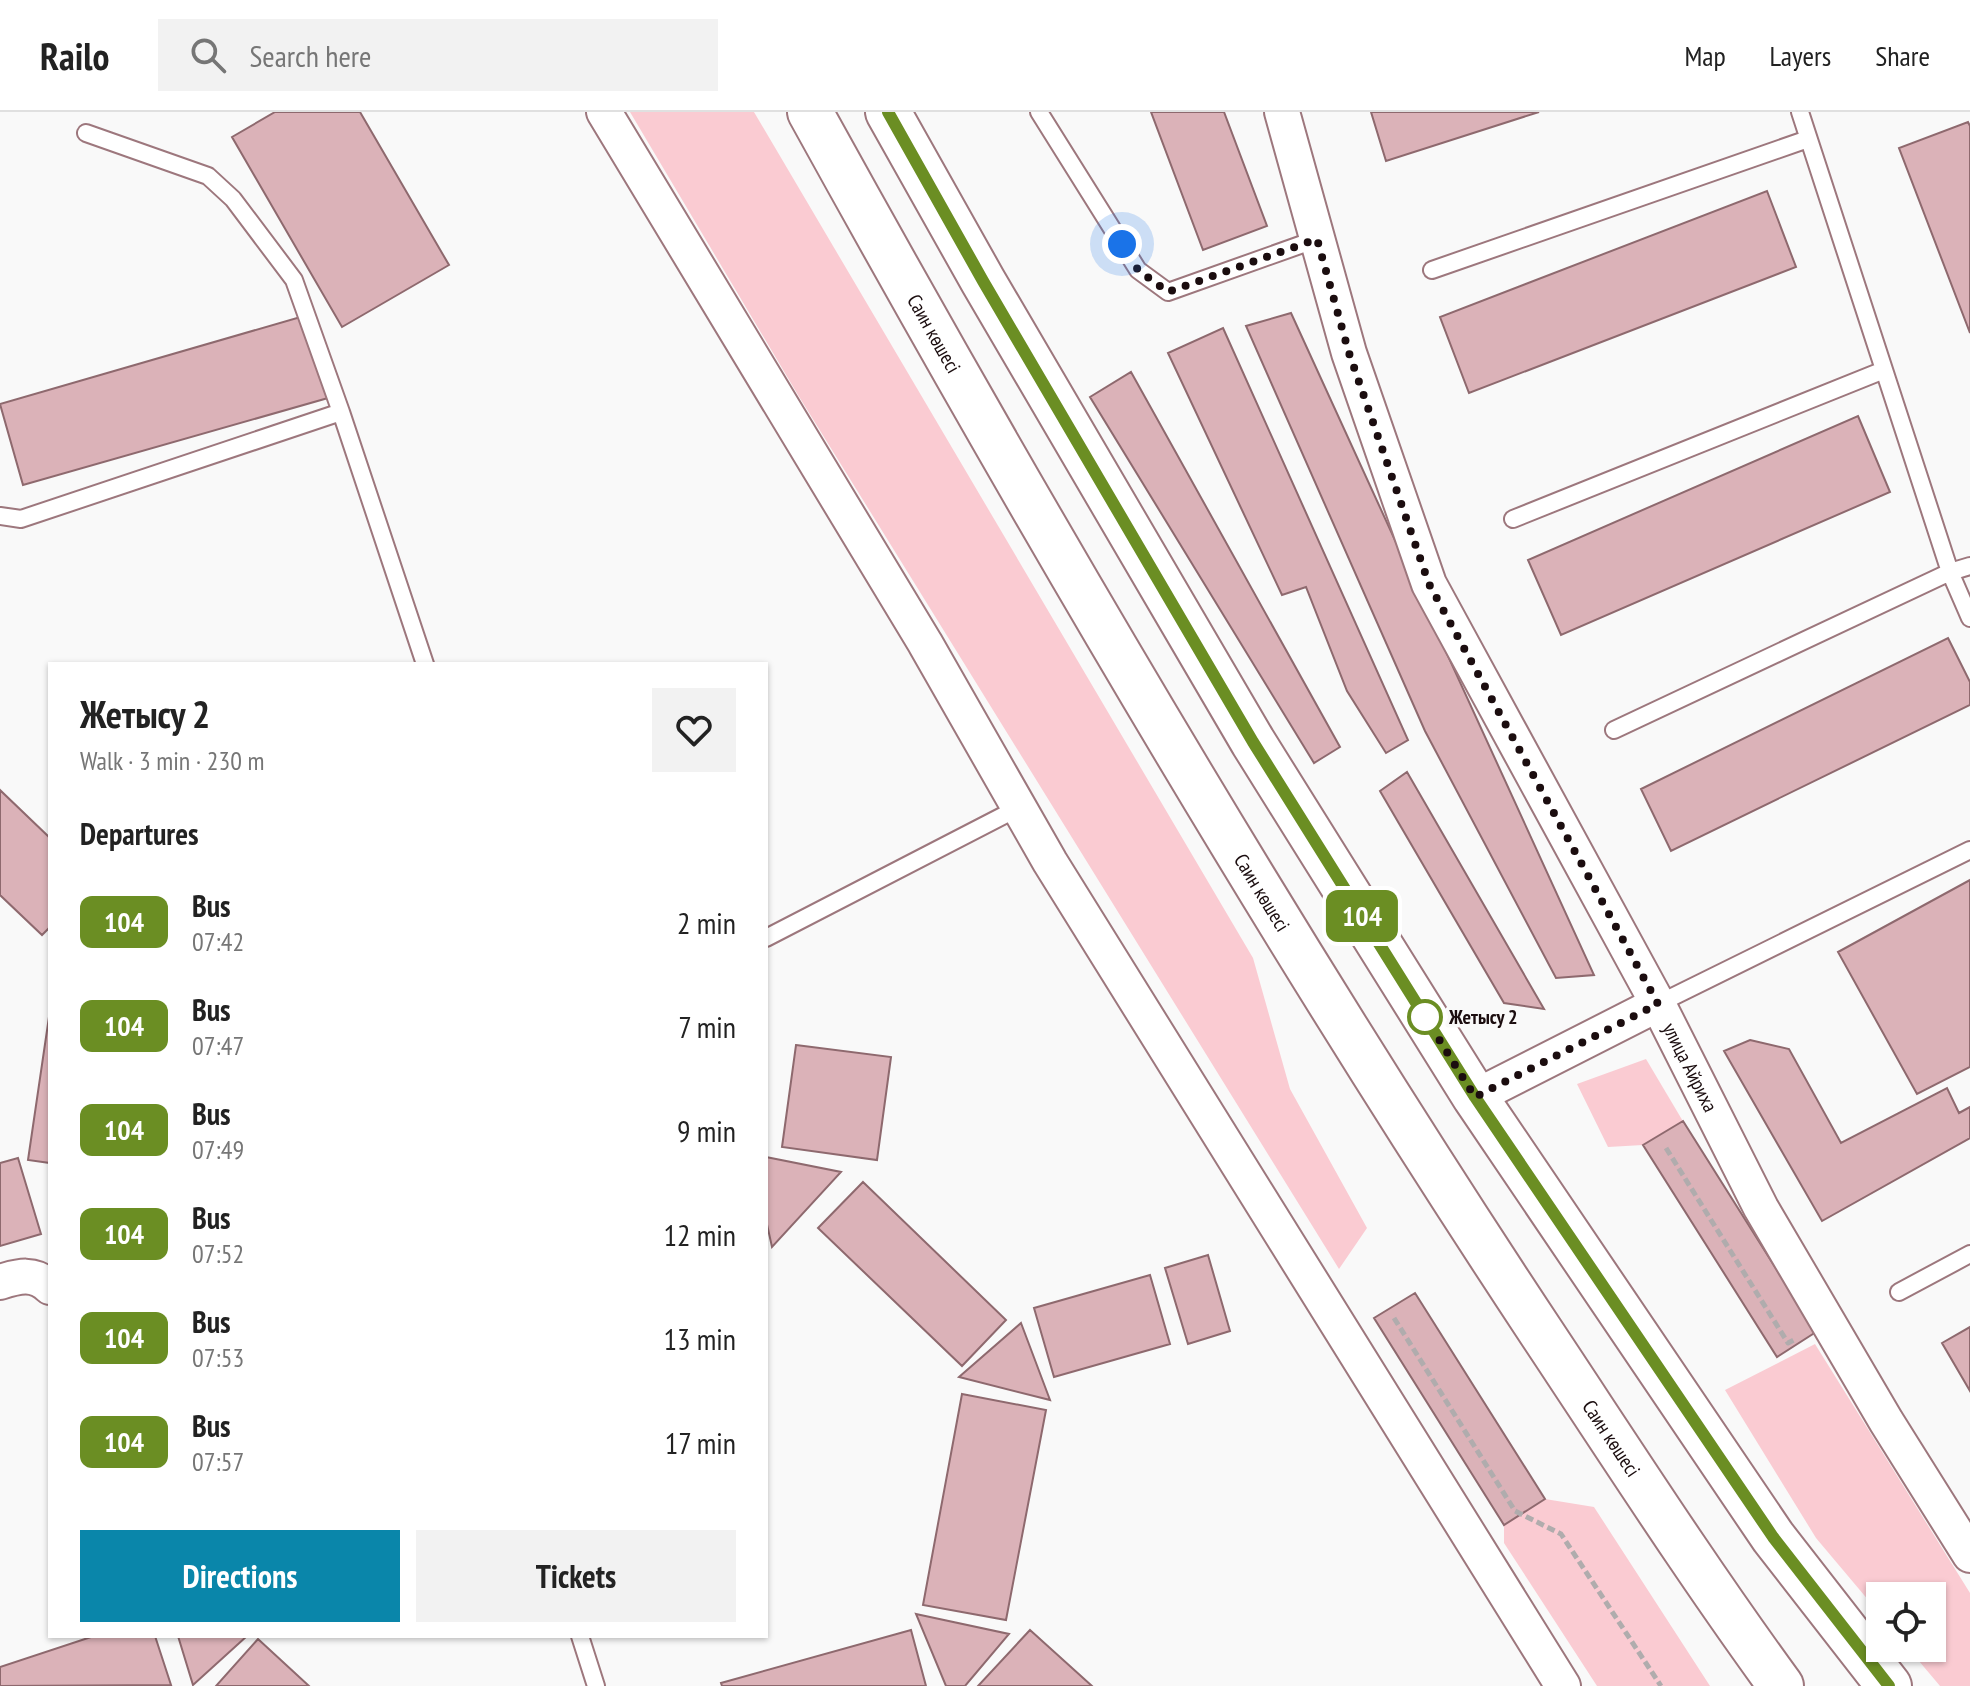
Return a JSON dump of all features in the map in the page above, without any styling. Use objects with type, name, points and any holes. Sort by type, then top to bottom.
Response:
[{"type":"main road","name":"Саин көшесі","points":[[810,112],[928,326],[1196,788],[1413,1139],[1723,1607],[1781,1686]]},
{"type":"main road","points":[[888,112],[991,295],[1253,742],[1475,1097],[1773,1537],[1889,1686]]},
{"type":"street","points":[[604,112],[925,643],[1050,862],[1563,1686]]},
{"type":"street","name":"улица Айриха","points":[[1282,112],[1349,353],[1429,584],[1658,1004],[1761,1208],[1886,1421],[1970,1555]]},
{"type":"street","points":[[1475,1097],[1658,1004]]},
{"type":"street","points":[[0,1282],[21,1276],[36,1277],[48,1286]]},
{"type":"lane","points":[[1039,112],[1138,270],[1168,292],[1317,239]]},
{"type":"lane","points":[[1800,112],[1950,572],[1970,618]]},
{"type":"lane","points":[[86,133],[208,176],[233,199],[294,280],[424,662]]},
{"type":"lane","points":[[1432,270],[1808,139]]},
{"type":"lane","points":[[1513,519],[1884,370]]},
{"type":"lane","points":[[0,516],[21,519],[341,412]]},
{"type":"lane","points":[[1614,730],[1950,572],[1970,566]]},
{"type":"lane","points":[[768,937],[1018,808]]},
{"type":"lane","points":[[1658,1004],[1970,850]]},
{"type":"lane","points":[[1899,1292],[1970,1254]]},
{"type":"lane","points":[[581,1638],[596,1686]]},
{"type":"path","points":[[1666,1148],[1788,1343]]},
{"type":"path","points":[[1394,1318],[1515,1511],[1561,1534],[1661,1686]]},
{"type":"shaded area","points":[[630,112],[754,112],[1253,958],[1290,1089],[1367,1228],[1339,1269],[798,395]]},
{"type":"shaded area","points":[[1646,1059],[1684,1123],[1643,1145],[1608,1147],[1577,1084]]},
{"type":"shaded area","points":[[1815,1344],[1970,1593],[1970,1686],[1940,1686],[1920,1662],[1946,1662],[1946,1582],[1866,1582],[1866,1597],[1816,1538],[1725,1390]]},
{"type":"shaded area","points":[[1545,1499],[1594,1507],[1710,1686],[1597,1686],[1504,1543],[1504,1525]]},
{"type":"building","points":[[275,112],[360,112],[449,265],[342,327],[232,137]]},
{"type":"building","points":[[1151,112],[1224,112],[1267,226],[1203,250]]},
{"type":"building","points":[[1371,112],[1539,112],[1386,161]]},
{"type":"building","points":[[1968,122],[1970,126],[1970,333],[1899,148]]},
{"type":"building","points":[[1767,191],[1796,267],[1469,393],[1440,317]]},
{"type":"building","points":[[1291,313],[1594,975],[1556,978],[1425,731],[1246,326]]},
{"type":"building","points":[[304,316],[328,398],[23,485],[0,404]]},
{"type":"building","points":[[1223,328],[1408,740],[1386,753],[1347,691],[1306,587],[1282,595],[1168,353]]},
{"type":"building","points":[[1131,372],[1340,747],[1314,763],[1090,397]]},
{"type":"building","points":[[1858,416],[1890,492],[1561,635],[1528,560]]},
{"type":"building","points":[[1948,638],[1970,682],[1970,705],[1671,851],[1641,789]]},
{"type":"building","points":[[1407,772],[1544,1009],[1504,1003],[1380,791]]},
{"type":"building","points":[[0,790],[48,836],[48,929],[42,935],[0,895]]},
{"type":"building","points":[[1970,880],[1970,1067],[1917,1094],[1838,952]]},
{"type":"building","points":[[48,1024],[48,1163],[28,1160]]},
{"type":"building","points":[[1750,1040],[1789,1049],[1841,1143],[1947,1088],[1959,1113],[1970,1107],[1970,1138],[1822,1221],[1724,1051]]},
{"type":"building","points":[[796,1045],[891,1057],[877,1160],[782,1147]]},
{"type":"building","points":[[1683,1121],[1816,1332],[1777,1357],[1643,1145]]},
{"type":"building","points":[[768,1157],[841,1172],[772,1247],[768,1229]]},
{"type":"building","points":[[18,1158],[41,1234],[0,1246],[0,1163]]},
{"type":"building","points":[[863,1182],[1006,1320],[962,1366],[818,1228]]},
{"type":"building","points":[[1208,1255],[1230,1331],[1188,1344],[1165,1268]]},
{"type":"building","points":[[1150,1275],[1170,1344],[1054,1377],[1034,1308]]},
{"type":"building","points":[[1415,1293],[1545,1499],[1504,1525],[1374,1318]]},
{"type":"building","points":[[1021,1323],[1050,1400],[959,1377]]},
{"type":"building","points":[[1970,1327],[1970,1391],[1942,1343]]},
{"type":"building","points":[[962,1394],[1046,1410],[1006,1620],[923,1605]]},
{"type":"building","points":[[916,1614],[1009,1634],[965,1686],[946,1686]]},
{"type":"building","points":[[911,1630],[926,1686],[722,1686],[721,1683]]},
{"type":"building","points":[[1030,1630],[1092,1686],[978,1686]]},
{"type":"building","points":[[88,1638],[156,1638],[171,1685],[0,1686],[0,1667]]},
{"type":"building","points":[[179,1638],[245,1638],[193,1685]]},
{"type":"building","points":[[258,1639],[309,1686],[216,1686]]},
{"type":"bus line","name":"104","points":[[888,112],[983,281],[1253,742],[1475,1097],[1773,1537],[1889,1686]]},
{"type":"place","name":"Жетысу 2","points":[[1425,1017]]},
{"type":"route","points":[[1122,244],[1138,270],[1168,292],[1317,239],[1349,353],[1429,584],[1658,1004],[1475,1097],[1425,1017]]}]
